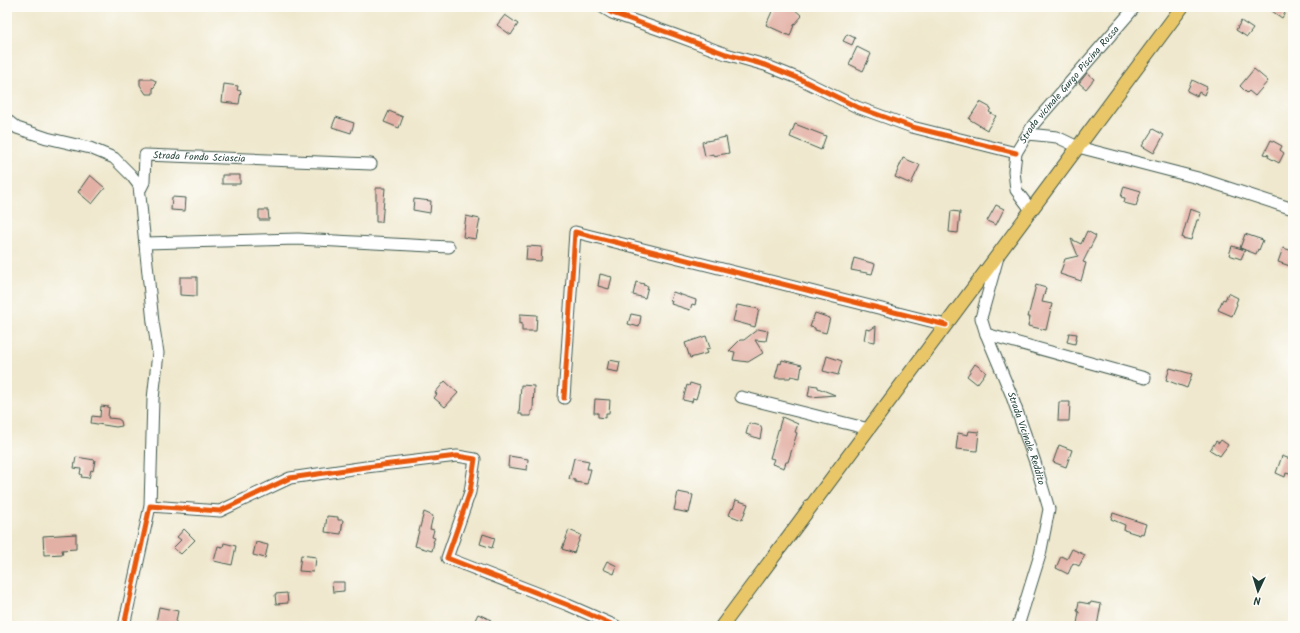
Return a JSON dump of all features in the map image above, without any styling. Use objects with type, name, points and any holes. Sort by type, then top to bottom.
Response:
[{"type":"main road","points":[[722,626],[1182,7]]},
{"type":"street","points":[[602,7],[612,13],[675,34],[726,54],[765,65],[800,79],[858,107],[912,127],[1016,153]]},
{"type":"street","name":"Strada vicinale Gurgo Piscina Rossa","points":[[1031,210],[1016,190],[1014,171],[1016,153],[1033,125],[1135,7]]},
{"type":"street","points":[[7,120],[17,128],[47,138],[90,148],[114,158],[131,175],[139,186],[153,322],[158,353],[153,399],[150,506],[124,626]]},
{"type":"street","points":[[1028,134],[1057,137],[1078,147],[1198,178],[1293,209]]},
{"type":"street","name":"Strada Fondo Sciascia","points":[[139,186],[141,188],[144,182],[145,155],[371,164]]},
{"type":"street","points":[[564,398],[575,232],[946,325]]},
{"type":"street","points":[[145,243],[298,239],[449,247]]},
{"type":"street","name":"Strada Vicinale Reddito","points":[[999,253],[981,318],[1036,462],[1049,509],[1040,555],[1018,626]]},
{"type":"street","points":[[986,334],[1145,378]]},
{"type":"street","points":[[741,397],[869,429]]},
{"type":"street","points":[[150,506],[220,511],[290,478],[457,456],[475,459],[470,492],[448,558],[568,605],[616,626]]},
{"type":"building","points":[[774,7],[792,7],[802,16],[794,25],[790,36],[766,25]]},
{"type":"building","points":[[1266,7],[1280,7],[1286,11],[1282,18]]},
{"type":"building","points":[[505,15],[518,24],[511,35],[497,25]]},
{"type":"building","points":[[1241,21],[1253,29],[1247,37],[1236,30]]},
{"type":"building","points":[[847,34],[855,38],[852,45],[843,41]]},
{"type":"building","points":[[857,47],[871,54],[863,71],[849,64]]},
{"type":"building","points":[[1254,69],[1268,81],[1255,96],[1249,91],[1247,93],[1240,86]]},
{"type":"building","points":[[1087,73],[1094,79],[1086,89],[1079,83]]},
{"type":"building","points":[[140,79],[152,79],[156,81],[153,88],[153,94],[146,94],[140,85]]},
{"type":"building","points":[[1192,80],[1207,87],[1204,95],[1199,92],[1197,96],[1187,91]]},
{"type":"building","points":[[224,84],[238,86],[237,90],[241,91],[239,104],[222,102]]},
{"type":"building","points":[[980,102],[991,108],[989,112],[996,116],[987,130],[969,119]]},
{"type":"building","points":[[389,111],[403,117],[399,128],[384,122]]},
{"type":"building","points":[[336,117],[354,123],[351,133],[332,127]]},
{"type":"building","points":[[795,124],[826,136],[821,150],[790,137]]},
{"type":"building","points":[[1153,129],[1164,135],[1154,153],[1142,146]]},
{"type":"building","points":[[726,137],[729,153],[705,156],[702,142]]},
{"type":"building","points":[[1271,140],[1282,146],[1280,150],[1284,153],[1279,163],[1268,157],[1269,155],[1264,154]]},
{"type":"building","points":[[903,158],[920,165],[911,184],[895,177]]},
{"type":"building","points":[[90,175],[105,188],[92,204],[78,192]]},
{"type":"building","points":[[222,175],[240,175],[240,184],[222,184]]},
{"type":"building","points":[[1124,186],[1141,191],[1136,206],[1124,203],[1125,198],[1121,197]]},
{"type":"building","points":[[376,188],[385,188],[382,222],[376,222]]},
{"type":"building","points":[[172,197],[186,198],[185,211],[171,210]]},
{"type":"building","points":[[414,199],[431,201],[430,213],[413,210]]},
{"type":"building","points":[[996,205],[1004,209],[996,225],[987,221]]},
{"type":"building","points":[[1190,209],[1201,213],[1199,220],[1197,220],[1191,240],[1182,238]]},
{"type":"building","points":[[259,210],[268,210],[269,220],[259,220]]},
{"type":"building","points":[[951,211],[960,212],[958,233],[949,232]]},
{"type":"building","points":[[466,216],[480,219],[476,239],[463,237]]},
{"type":"building","points":[[1087,231],[1096,236],[1083,262],[1086,263],[1081,281],[1060,274],[1065,259],[1078,256],[1071,239],[1081,244]]},
{"type":"building","points":[[1245,234],[1263,240],[1256,254],[1240,248]]},
{"type":"building","points":[[527,246],[542,247],[541,261],[526,260]]},
{"type":"building","points":[[1232,246],[1245,250],[1241,259],[1229,255]]},
{"type":"building","points":[[1283,248],[1293,251],[1293,267],[1278,262]]},
{"type":"building","points":[[854,258],[875,264],[872,274],[851,270]]},
{"type":"building","points":[[600,274],[612,277],[609,289],[598,286]]},
{"type":"building","points":[[180,277],[197,277],[197,296],[180,295]]},
{"type":"building","points":[[636,282],[648,286],[645,298],[633,295]]},
{"type":"building","points":[[1036,285],[1046,288],[1042,302],[1052,304],[1046,330],[1028,326],[1030,317],[1028,317]]},
{"type":"building","points":[[673,292],[696,300],[695,305],[692,304],[690,310],[671,304],[672,301],[670,301]]},
{"type":"building","points":[[1228,293],[1238,298],[1232,316],[1218,310],[1223,299],[1225,300]]},
{"type":"building","points":[[737,305],[759,309],[755,327],[733,321]]},
{"type":"building","points":[[815,313],[830,318],[826,333],[810,327]]},
{"type":"building","points":[[520,314],[537,315],[536,331],[522,331]]},
{"type":"building","points":[[631,314],[641,316],[639,327],[628,324]]},
{"type":"building","points":[[876,326],[875,342],[864,340],[866,329],[870,330]]},
{"type":"building","points":[[758,329],[768,331],[766,341],[755,340],[763,353],[748,362],[733,360],[735,352],[729,351],[740,340],[744,340]]},
{"type":"building","points":[[1069,333],[1077,334],[1075,344],[1067,342]]},
{"type":"building","points":[[706,336],[710,348],[706,349],[708,353],[690,358],[685,343]]},
{"type":"building","points":[[827,356],[842,361],[838,375],[823,371]]},
{"type":"building","points":[[609,360],[620,362],[618,372],[607,370]]},
{"type":"building","points":[[782,360],[802,365],[800,378],[791,376],[790,378],[775,378],[779,363],[781,364]]},
{"type":"building","points":[[975,364],[986,372],[977,384],[967,376]]},
{"type":"building","points":[[1170,368],[1192,374],[1187,388],[1166,380]]},
{"type":"building","points":[[445,381],[458,393],[445,407],[434,398],[437,394],[435,393]]},
{"type":"building","points":[[690,383],[700,386],[696,399],[693,398],[692,402],[683,400],[687,385],[689,386]]},
{"type":"building","points":[[521,385],[534,386],[533,411],[531,411],[531,416],[522,416],[522,414],[519,414]]},
{"type":"building","points":[[810,385],[818,386],[818,388],[835,395],[808,396]]},
{"type":"building","points":[[595,399],[610,400],[609,413],[606,413],[606,418],[598,417],[598,413],[594,413]]},
{"type":"building","points":[[1059,402],[1070,402],[1069,421],[1058,421]]},
{"type":"building","points":[[101,406],[109,407],[108,418],[118,419],[121,421],[122,426],[116,427],[91,423],[92,416],[100,417]]},
{"type":"building","points":[[782,417],[798,424],[795,432],[797,433],[788,462],[786,462],[784,468],[772,464],[774,459],[770,458]]},
{"type":"building","points":[[749,423],[761,426],[760,439],[746,434]]},
{"type":"building","points":[[969,431],[979,432],[977,451],[956,449],[958,433],[968,435]]},
{"type":"building","points":[[1221,440],[1228,445],[1220,456],[1210,450],[1216,441],[1219,443]]},
{"type":"building","points":[[1059,445],[1072,450],[1066,467],[1053,462]]},
{"type":"building","points":[[509,456],[528,459],[527,470],[508,467]]},
{"type":"building","points":[[1282,456],[1293,460],[1293,475],[1286,473],[1285,477],[1276,473]]},
{"type":"building","points":[[76,457],[95,460],[93,471],[91,470],[89,478],[81,477],[81,469],[74,468]]},
{"type":"building","points":[[574,458],[589,461],[587,469],[591,469],[587,484],[575,482],[575,480],[569,479]]},
{"type":"building","points":[[678,492],[693,495],[689,513],[674,510]]},
{"type":"building","points":[[736,500],[748,504],[742,520],[729,515]]},
{"type":"building","points":[[424,512],[433,516],[430,529],[434,530],[432,537],[435,538],[432,551],[415,546]]},
{"type":"building","points":[[1113,513],[1146,524],[1143,534],[1141,533],[1140,535],[1124,530],[1125,525],[1111,519]]},
{"type":"building","points":[[327,516],[338,517],[338,520],[343,520],[341,534],[325,532]]},
{"type":"building","points":[[184,529],[195,540],[181,554],[173,548],[181,540],[177,537]]},
{"type":"building","points":[[569,530],[581,535],[574,553],[562,549]]},
{"type":"building","points":[[76,534],[76,549],[62,550],[63,554],[44,555],[43,536]]},
{"type":"building","points":[[483,534],[495,538],[492,548],[480,544]]},
{"type":"building","points":[[256,542],[268,545],[265,558],[253,555]]},
{"type":"building","points":[[224,543],[236,546],[232,565],[214,561],[218,546],[223,547]]},
{"type":"building","points":[[1072,549],[1085,555],[1079,566],[1073,563],[1068,574],[1056,568],[1061,556],[1067,559]]},
{"type":"building","points":[[301,555],[316,557],[313,572],[299,571]]},
{"type":"building","points":[[607,561],[617,566],[614,574],[603,569]]},
{"type":"building","points":[[332,582],[344,582],[344,591],[333,592]]},
{"type":"building","points":[[287,593],[288,603],[276,604],[275,594]]},
{"type":"building","points":[[1079,602],[1101,604],[1097,626],[1077,624]]},
{"type":"building","points":[[159,607],[178,611],[175,626],[156,622]]},
{"type":"building","points":[[478,614],[491,620],[488,626],[472,626]]},
{"type":"cycle path","points":[[602,7],[612,13],[726,54],[765,65],[800,79],[857,107],[912,127],[1016,153]]},
{"type":"cycle path","points":[[564,398],[575,232],[946,325]]},
{"type":"cycle path","points":[[124,626],[150,506],[220,511],[290,478],[457,456],[475,459],[470,492],[447,558],[568,605],[616,626]]}]
